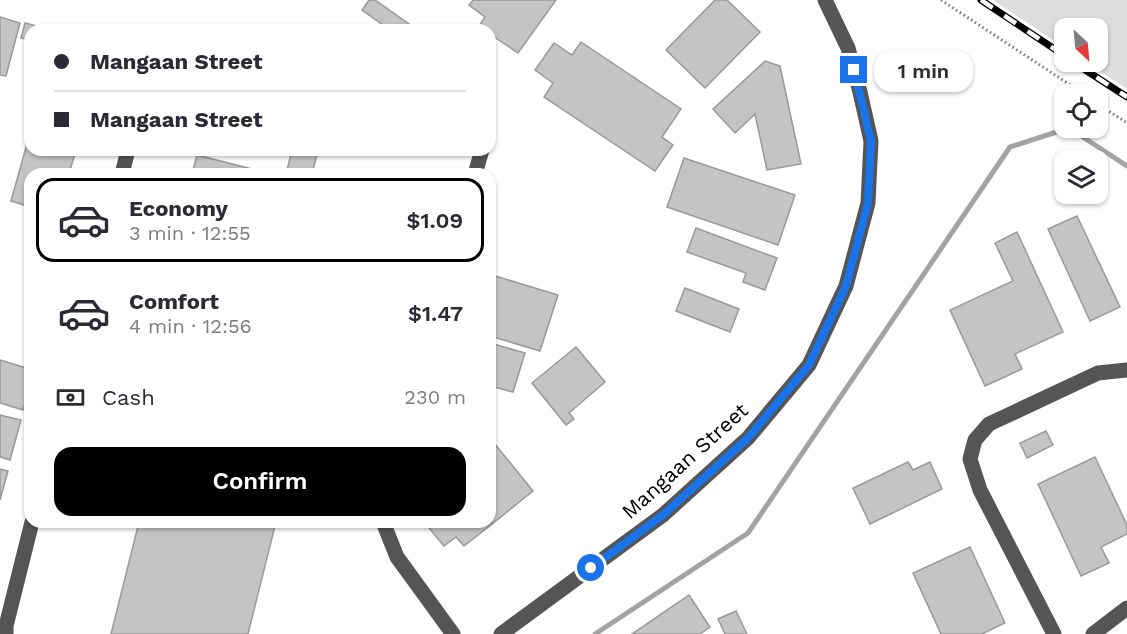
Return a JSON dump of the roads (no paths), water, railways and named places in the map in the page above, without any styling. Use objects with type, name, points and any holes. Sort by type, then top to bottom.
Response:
[{"type":"street","name":"Mangaan Street","points":[[501,634],[663,515],[748,438],[809,365],[846,286],[869,193],[871,141],[861,92],[848,48],[825,0]]},
{"type":"street","points":[[1054,634],[980,490],[970,459],[975,440],[988,424],[1098,373],[1127,370]]},
{"type":"street","points":[[6,634],[6,626],[30,528]]},
{"type":"street","points":[[385,528],[397,557],[453,634]]},
{"type":"street","points":[[1102,631],[1127,608]]},
{"type":"waterway","points":[[595,634],[748,533],[1010,147],[1069,128],[1127,166]]},
{"type":"railway","points":[[981,0],[1054,49]]},
{"type":"railway","points":[[1088,72],[1127,97]]}]
